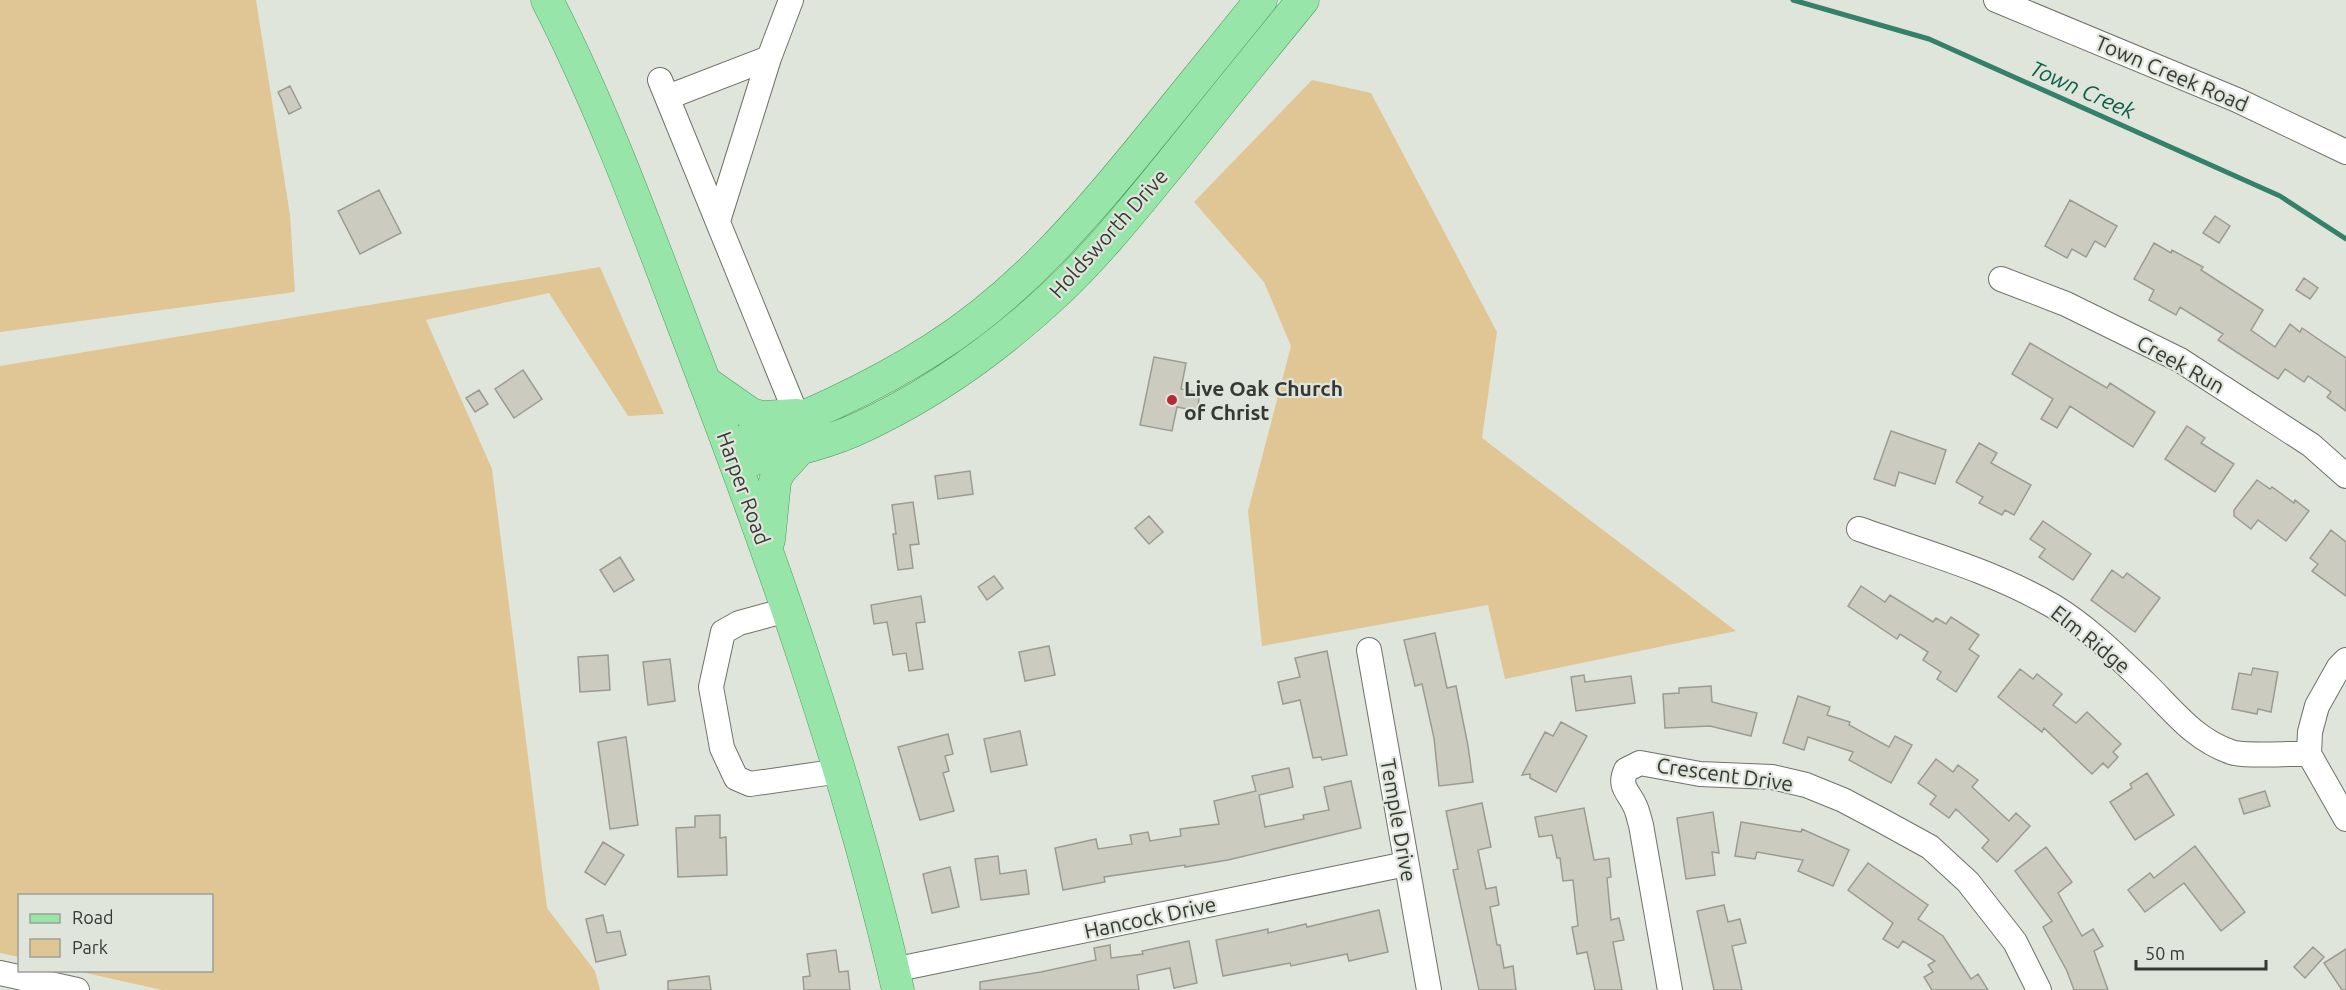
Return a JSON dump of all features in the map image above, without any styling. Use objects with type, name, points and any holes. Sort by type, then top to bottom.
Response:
[{"type":"main road","name":"Harper Road","points":[[547,0],[595,102],[640,213],[768,554],[840,771],[896,980]]},
{"type":"main road","name":"Holdsworth Drive","points":[[732,455],[802,425],[934,348],[980,315],[1034,270],[1090,210],[1261,0]]},
{"type":"main road","name":"Holdsworth Drive","points":[[802,425],[852,431],[892,411],[952,375],[1000,340],[1055,294],[1116,230],[1303,0]]},
{"type":"main road","points":[[704,381],[752,414],[802,425],[775,481],[768,554]]},
{"type":"street","points":[[718,221],[769,58],[791,0]]},
{"type":"street","name":"Town Creek Road","points":[[1996,0],[2236,100],[2346,152]]},
{"type":"street","points":[[769,58],[664,89],[802,425]]},
{"type":"street","points":[[1090,210],[1116,230]]},
{"type":"street","name":"Creek Run","points":[[2001,279],[2066,304],[2180,360],[2311,445],[2346,476]]},
{"type":"street","name":"Elm Ridge","points":[[1859,529],[1995,577],[2054,607],[2099,641],[2145,682],[2178,718],[2202,739],[2234,753],[2309,754]]},
{"type":"street","points":[[787,610],[739,623],[723,632],[711,687],[722,748],[736,778],[750,784],[840,771]]},
{"type":"street","name":"Temple Drive","points":[[1369,650],[1429,990]]},
{"type":"street","points":[[2346,660],[2339,667],[2317,706],[2310,732],[2309,754],[2346,819]]},
{"type":"street","name":"Crescent Drive","points":[[1670,990],[1641,825],[1635,806],[1623,789],[1622,783],[1626,770],[1640,763],[1700,774],[1772,777],[1806,785],[1843,800],[1910,836],[1938,854],[1968,882],[1994,912],[2015,942],[2039,990]]},
{"type":"street","name":"Hancock Drive","points":[[896,980],[1406,864]]},
{"type":"street","points":[[0,973],[77,990]]},
{"type":"green space","points":[[0,0],[256,0],[290,215],[295,292],[0,332]]},
{"type":"green space","points":[[1312,80],[1371,93],[1497,332],[1482,438],[1736,631],[1505,679],[1488,605],[1262,646],[1248,511],[1291,346],[1264,282],[1194,202]]},
{"type":"green space","points":[[600,267],[664,414],[628,416],[549,293],[426,320],[492,469],[547,908],[595,971],[600,990],[162,990],[81,972],[213,972],[213,894],[18,894],[18,957],[0,953],[0,366]]},
{"type":"building","points":[[290,86],[301,108],[289,114],[278,92]]},
{"type":"building","points":[[379,190],[401,233],[360,254],[338,211]]},
{"type":"building","points":[[2070,200],[2117,226],[2105,247],[2095,241],[2086,257],[2072,249],[2067,258],[2045,246]]},
{"type":"building","points":[[2215,216],[2230,226],[2219,243],[2203,233]]},
{"type":"building","points":[[2154,243],[2203,267],[2201,270],[2263,310],[2251,330],[2275,347],[2290,324],[2300,332],[2302,328],[2346,358],[2346,411],[2327,397],[2331,392],[2308,376],[2304,382],[2285,369],[2278,379],[2218,340],[2223,334],[2180,307],[2176,315],[2149,300],[2154,290],[2134,279]]},
{"type":"building","points":[[2304,278],[2318,288],[2310,299],[2296,290]]},
{"type":"building","points":[[2030,343],[2107,388],[2110,383],[2155,412],[2133,447],[2070,406],[2057,428],[2041,419],[2053,399],[2012,374]]},
{"type":"building","name":"Live Oak Church of Christ","points":[[1154,357],[1186,363],[1181,389],[1200,393],[1197,411],[1177,407],[1172,431],[1140,425]]},
{"type":"building","points":[[523,370],[542,399],[514,418],[495,389]]},
{"type":"building","points":[[479,390],[488,404],[475,412],[466,398]]},
{"type":"building","points":[[2187,426],[2205,438],[2201,443],[2234,464],[2215,492],[2165,459]]},
{"type":"building","points":[[1891,431],[1946,450],[1935,484],[1899,472],[1895,486],[1874,479]]},
{"type":"building","points":[[1979,443],[1997,453],[1991,463],[2031,485],[2014,515],[2005,510],[2002,515],[1979,503],[1983,497],[1956,482]]},
{"type":"building","points":[[970,471],[973,494],[938,499],[935,476]]},
{"type":"building","points":[[2257,480],[2270,489],[2272,487],[2294,503],[2295,500],[2309,511],[2286,541],[2258,520],[2251,529],[2234,516],[2234,510]]},
{"type":"building","points":[[913,502],[919,544],[910,545],[913,568],[898,570],[892,505]]},
{"type":"building","points":[[1149,516],[1163,532],[1149,544],[1135,528]]},
{"type":"building","points":[[2043,521],[2091,554],[2073,580],[2039,557],[2045,549],[2030,539]]},
{"type":"building","points":[[2331,530],[2346,542],[2346,596],[2312,571],[2318,564],[2310,558]]},
{"type":"building","points":[[620,557],[634,580],[614,592],[600,570]]},
{"type":"building","points":[[2112,570],[2123,578],[2127,573],[2160,598],[2135,632],[2091,600]]},
{"type":"building","points":[[994,576],[1003,588],[987,600],[978,587]]},
{"type":"building","points":[[1861,586],[1885,602],[1890,595],[1933,622],[1936,618],[1946,624],[1951,617],[1979,635],[1969,649],[1979,656],[1956,692],[1937,679],[1941,672],[1923,660],[1928,652],[1900,634],[1897,639],[1848,606]]},
{"type":"building","points":[[921,596],[925,622],[916,623],[923,669],[909,671],[906,653],[893,655],[887,622],[874,624],[871,605]]},
{"type":"building","points":[[1435,633],[1447,688],[1456,686],[1473,782],[1439,786],[1434,738],[1422,684],[1415,686],[1404,640]]},
{"type":"building","points":[[1049,646],[1055,675],[1025,681],[1019,652]]},
{"type":"building","points":[[1327,651],[1347,755],[1322,760],[1321,757],[1313,758],[1300,700],[1283,704],[1278,682],[1300,677],[1295,658]]},
{"type":"building","points":[[608,655],[610,690],[580,692],[578,657]]},
{"type":"building","points":[[670,659],[675,701],[648,705],[643,662]]},
{"type":"building","points":[[2253,668],[2278,672],[2271,712],[2258,709],[2257,714],[2232,709],[2239,673],[2251,675]]},
{"type":"building","points":[[2020,669],[2033,679],[2037,674],[2062,694],[2053,705],[2076,723],[2087,712],[2121,744],[2113,752],[2118,757],[2108,768],[2103,763],[2092,774],[2044,728],[2042,732],[1998,697]]},
{"type":"building","points":[[1584,675],[1585,682],[1631,676],[1635,703],[1576,711],[1571,677]]},
{"type":"building","points":[[1711,686],[1712,702],[1757,713],[1751,736],[1710,726],[1665,728],[1663,694],[1679,693],[1679,688]]},
{"type":"building","points":[[1798,696],[1830,707],[1827,715],[1850,722],[1849,725],[1889,747],[1895,736],[1912,745],[1891,783],[1849,760],[1853,752],[1808,737],[1804,750],[1783,743]]},
{"type":"building","points":[[1561,722],[1587,736],[1556,792],[1530,778],[1530,774],[1522,775],[1545,732],[1553,736]]},
{"type":"building","points":[[1020,731],[1027,765],[991,772],[984,739]]},
{"type":"building","points":[[948,734],[953,754],[945,756],[949,771],[943,773],[954,811],[920,820],[898,747]]},
{"type":"building","points":[[626,737],[638,825],[610,829],[598,742]]},
{"type":"building","points":[[1936,759],[1953,772],[1958,765],[1978,780],[1972,787],[2009,821],[2016,813],[2030,826],[1997,862],[1982,848],[1989,840],[1956,809],[1949,818],[1930,804],[1936,796],[1918,783]]},
{"type":"building","points":[[1289,768],[1293,787],[1259,795],[1265,827],[1304,819],[1303,815],[1329,810],[1324,787],[1351,781],[1361,828],[1228,860],[1104,877],[1105,882],[1063,890],[1055,848],[1096,839],[1098,849],[1132,844],[1130,835],[1148,832],[1150,841],[1181,836],[1180,829],[1219,824],[1214,801],[1256,791],[1252,776]]},
{"type":"building","points":[[2147,773],[2174,815],[2135,840],[2110,802],[2132,788],[2130,784]]},
{"type":"building","points":[[2265,791],[2270,806],[2244,814],[2239,799]]},
{"type":"building","points":[[1482,803],[1491,847],[1478,850],[1486,889],[1496,887],[1499,905],[1490,907],[1497,945],[1500,945],[1504,968],[1513,966],[1516,990],[1479,990],[1453,870],[1458,869],[1446,811]]},
{"type":"building","points":[[1584,808],[1594,860],[1609,858],[1611,877],[1607,878],[1611,920],[1619,918],[1624,940],[1613,942],[1622,990],[1595,990],[1587,952],[1577,954],[1572,927],[1578,926],[1573,880],[1563,881],[1560,858],[1557,858],[1552,835],[1539,837],[1535,817]]},
{"type":"building","points":[[1713,812],[1719,853],[1712,852],[1715,875],[1686,879],[1677,818]]},
{"type":"building","points":[[720,815],[720,838],[726,837],[727,875],[678,877],[676,828],[695,827],[695,816]]},
{"type":"building","points":[[1741,822],[1801,832],[1802,829],[1849,850],[1833,886],[1798,871],[1803,860],[1757,852],[1755,859],[1735,856]]},
{"type":"building","points":[[603,842],[624,855],[605,885],[585,872]]},
{"type":"building","points":[[2195,846],[2245,912],[2221,931],[2184,883],[2145,912],[2128,890],[2150,873],[2154,878]]},
{"type":"building","points":[[2046,847],[2072,882],[2058,893],[2082,936],[2093,929],[2103,946],[2094,951],[2108,990],[2074,990],[2067,971],[2043,927],[2052,921],[2015,871]]},
{"type":"building","points":[[998,856],[1000,874],[1026,870],[1029,894],[981,900],[975,859]]},
{"type":"building","points":[[1868,863],[1928,905],[1918,919],[1943,936],[1971,979],[1978,974],[1988,990],[1932,990],[1924,977],[1933,972],[1928,965],[1935,961],[1903,941],[1898,948],[1883,939],[1893,923],[1848,890]]},
{"type":"building","points":[[950,867],[959,907],[932,913],[923,874]]},
{"type":"building","points":[[1724,905],[1728,922],[1740,919],[1746,943],[1732,946],[1742,990],[1714,990],[1697,911]]},
{"type":"building","points":[[1379,910],[1388,952],[1349,961],[1347,954],[1291,966],[1290,963],[1223,976],[1216,940],[1268,929],[1268,933],[1306,924],[1307,927]]},
{"type":"building","points":[[603,915],[607,933],[620,931],[626,955],[596,962],[586,919]]},
{"type":"building","points":[[1189,941],[1197,983],[1174,988],[1170,968],[1137,975],[1139,990],[980,990],[980,982],[1096,960],[1094,948],[1110,945],[1111,958],[1143,954],[1142,951]]},
{"type":"building","points":[[2313,947],[2324,957],[2305,978],[2294,967]]},
{"type":"building","points":[[2346,949],[2346,990],[2342,990],[2324,963]]},
{"type":"building","points":[[836,950],[839,972],[848,971],[850,990],[804,990],[803,977],[810,976],[807,954]]},
{"type":"building","points":[[709,976],[711,990],[668,990],[668,981]]},
{"type":"waterway","name":"Town Creek","points":[[1793,0],[1929,39],[2280,196],[2346,239]]},
{"type":"place","name":"Live Oak Church of Christ","points":[[1172,400]]}]
